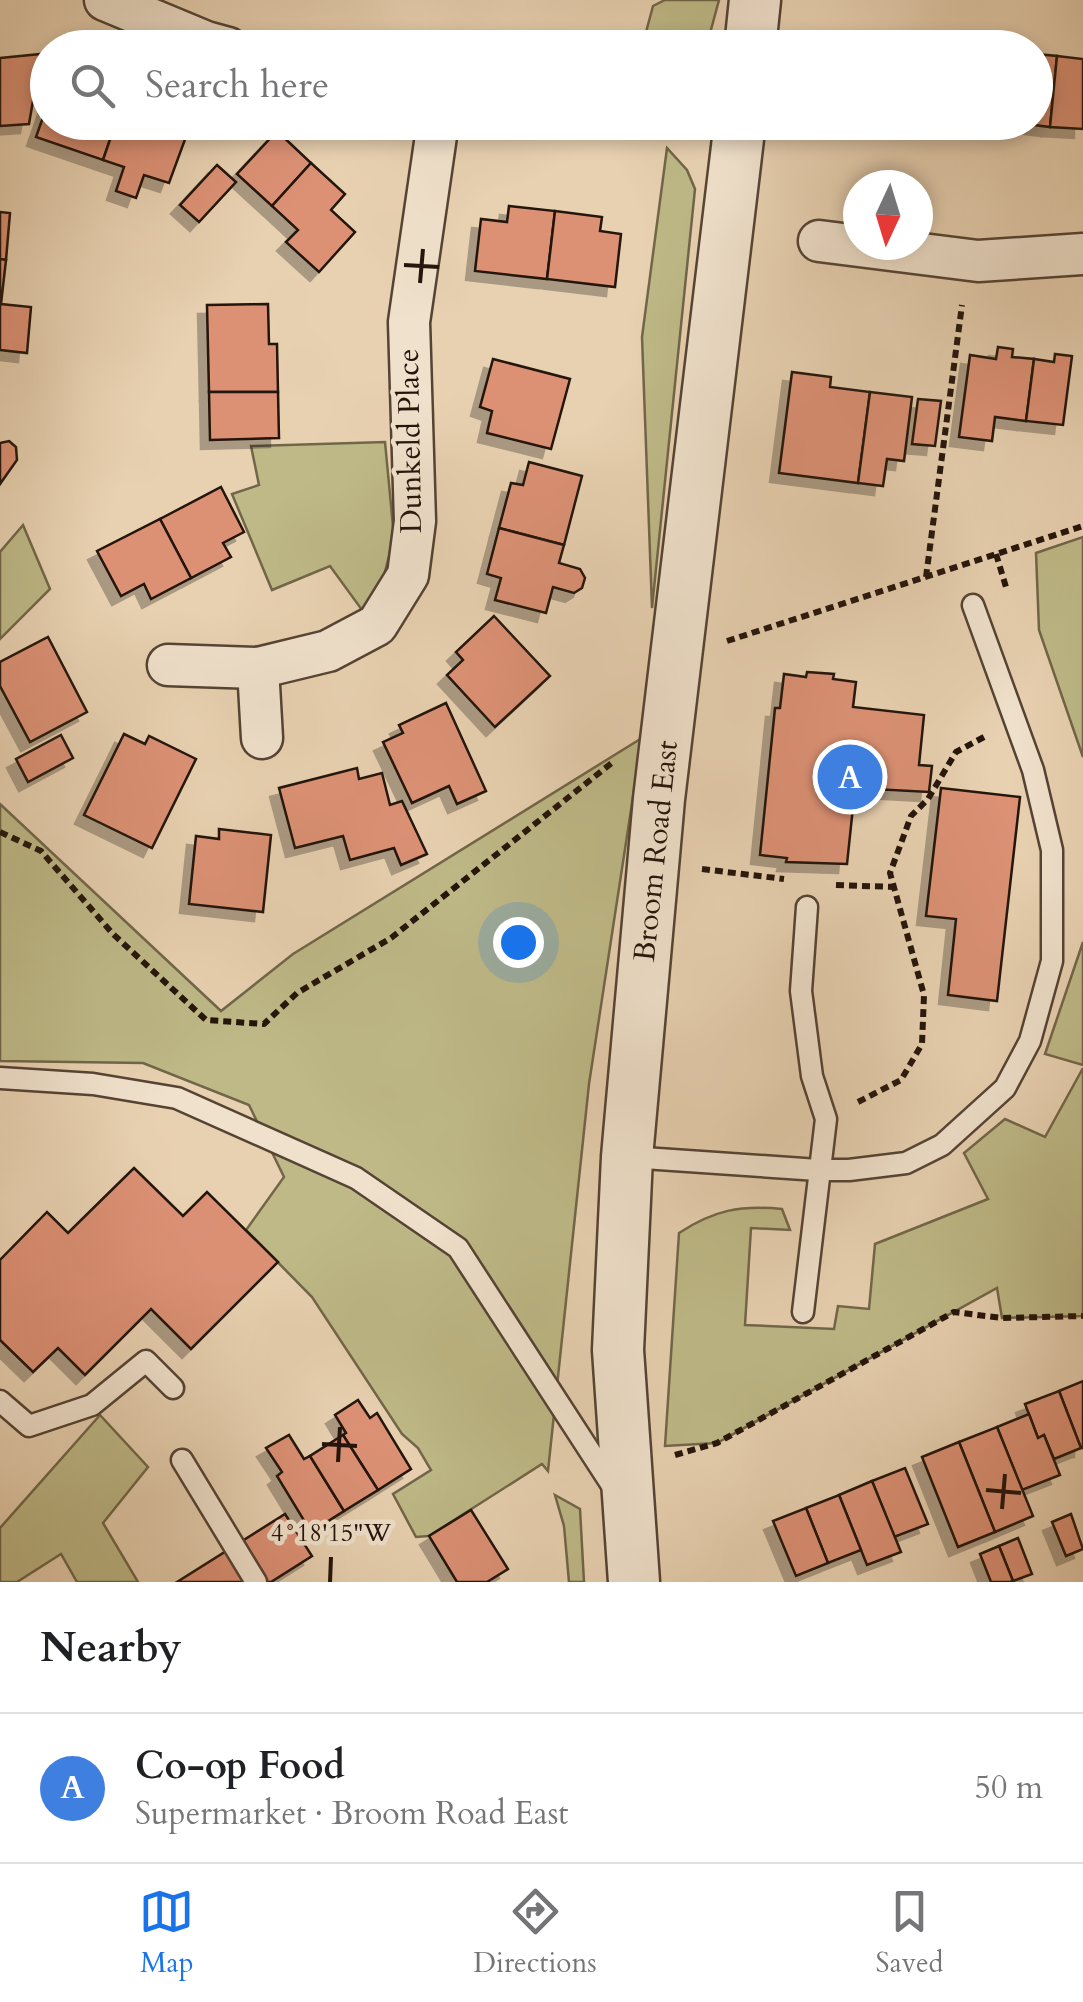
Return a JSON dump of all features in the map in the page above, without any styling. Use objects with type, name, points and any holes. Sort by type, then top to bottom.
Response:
[{"type":"street","points":[[752,30],[755,0]]},
{"type":"street","points":[[120,4],[184,30]]},
{"type":"street","name":"Dunkeld Place","points":[[168,665],[258,668],[328,651],[377,625],[408,574],[415,520],[409,322],[435,140]]},
{"type":"street","name":"Broom Road East","points":[[634,1582],[618,1350],[627,1157],[669,718],[738,140]]},
{"type":"street","points":[[819,241],[968,261],[1083,254]]},
{"type":"street","points":[[258,668],[262,738]]},
{"type":"lane","points":[[627,1157],[818,1170],[906,1163],[942,1145],[1005,1088],[1030,1041],[1052,961],[1052,850],[1032,770],[972,605]]},
{"type":"lane","points":[[803,1312],[826,1119],[812,1076],[801,991],[807,907]]},
{"type":"lane","points":[[0,1078],[93,1084],[177,1098],[356,1178],[458,1248],[628,1491]]},
{"type":"lane","points":[[0,1401],[28,1426],[92,1406],[146,1360],[173,1388]]},
{"type":"lane","points":[[182,1460],[256,1582]]},
{"type":"path","points":[[926,577],[968,261]]},
{"type":"path","points":[[676,657],[1083,526]]},
{"type":"path","points":[[0,832],[41,851],[114,934],[206,1020],[264,1024],[297,993],[390,938],[669,718]]},
{"type":"path","points":[[826,1119],[901,1080],[922,1044],[924,994],[890,873],[911,816],[928,799],[956,752],[1014,721]]},
{"type":"path","points":[[654,864],[789,879]]},
{"type":"path","points":[[821,883],[895,887]]},
{"type":"path","points":[[628,1491],[954,1312],[1002,1318],[1083,1316]]},
{"type":"shaded area","points":[[665,0],[719,0],[711,30],[647,30],[653,6]]},
{"type":"shaded area","points":[[667,148],[687,170],[695,189],[652,608],[642,337]]},
{"type":"shaded area","points":[[385,442],[394,537],[382,583],[362,610],[330,566],[272,590],[232,494],[259,485],[251,446]]},
{"type":"shaded area","points":[[23,525],[50,589],[0,639],[0,552]]},
{"type":"shaded area","points":[[1083,537],[1083,757],[1039,630],[1036,553]]},
{"type":"shaded area","points":[[642,738],[589,1084],[548,1471],[542,1464],[429,1536],[416,1537],[393,1494],[431,1470],[418,1448],[402,1434],[312,1297],[246,1230],[284,1177],[249,1105],[143,1063],[0,1061],[0,804],[221,1011],[293,954]]},
{"type":"shaded area","points":[[1083,942],[1083,1065],[1045,1054]]},
{"type":"shaded area","points":[[1083,1068],[1083,1316],[1002,1318],[997,1288],[717,1443],[665,1446],[679,1233],[728,1211],[782,1209],[790,1230],[751,1228],[745,1325],[834,1329],[838,1306],[869,1309],[875,1244],[988,1199],[964,1153],[1005,1119],[1045,1137]]},
{"type":"shaded area","points":[[100,1415],[148,1467],[103,1523],[138,1582],[77,1582],[61,1554],[17,1582],[0,1582],[0,1528]]},
{"type":"shaded area","points":[[555,1495],[580,1509],[584,1582],[569,1582],[564,1526]]},
{"type":"building","points":[[30,55],[29,124],[0,126],[0,58]]},
{"type":"building","points":[[1053,56],[1057,56],[1053,97]]},
{"type":"building","points":[[1057,56],[1083,59],[1083,129],[1053,127]]},
{"type":"building","points":[[45,140],[110,140],[103,160]]},
{"type":"building","points":[[110,140],[185,140],[169,183],[144,175],[136,198],[116,191],[124,167],[103,160]]},
{"type":"building","points":[[269,140],[287,140],[311,163],[272,206],[237,174]]},
{"type":"building","points":[[311,163],[345,194],[331,210],[355,232],[319,272],[286,242],[298,230],[272,206]]},
{"type":"building","points":[[217,165],[236,182],[199,222],[180,205]]},
{"type":"building","points":[[509,206],[555,211],[547,279],[475,271],[481,219],[507,222]]},
{"type":"building","points":[[555,211],[602,217],[600,231],[621,234],[615,287],[547,279]]},
{"type":"building","points":[[0,212],[10,213],[6,260],[0,259]]},
{"type":"building","points":[[0,259],[6,260],[1,304],[31,307],[27,353],[0,350]]},
{"type":"building","points":[[268,304],[269,344],[277,344],[278,392],[209,392],[207,305]]},
{"type":"building","points":[[998,347],[1013,349],[1012,357],[1034,359],[1026,421],[995,417],[992,441],[959,437],[970,355],[996,359]]},
{"type":"building","points":[[1055,354],[1072,356],[1063,425],[1026,421],[1034,359],[1054,362]]},
{"type":"building","points":[[493,359],[570,379],[551,449],[487,433],[492,411],[480,407]]},
{"type":"building","points":[[792,372],[831,377],[830,387],[870,392],[858,483],[779,473]]},
{"type":"building","points":[[209,392],[278,392],[279,438],[210,440]]},
{"type":"building","points":[[870,392],[912,397],[904,461],[887,459],[883,486],[858,483]]},
{"type":"building","points":[[918,399],[941,401],[935,446],[912,444]]},
{"type":"building","points":[[9,441],[16,447],[17,460],[0,484],[0,443]]},
{"type":"building","points":[[529,462],[582,476],[564,545],[499,528],[511,483],[523,485]]},
{"type":"building","points":[[221,487],[244,532],[223,543],[231,557],[191,578],[160,519]]},
{"type":"building","points":[[160,519],[191,578],[151,599],[144,584],[121,596],[97,551]]},
{"type":"building","points":[[499,528],[564,545],[559,563],[580,569],[585,578],[582,588],[574,593],[553,587],[546,613],[495,600],[501,578],[487,574]]},
{"type":"building","points":[[494,616],[550,676],[495,727],[447,675],[463,660],[456,652]]},
{"type":"building","points":[[48,637],[87,712],[30,742],[0,686],[0,662]]},
{"type":"building","points":[[807,672],[834,674],[833,679],[856,682],[853,707],[924,715],[919,765],[932,766],[929,792],[855,788],[847,864],[786,862],[787,858],[760,855],[775,708],[780,708],[784,674],[806,677]]},
{"type":"building","points":[[446,703],[486,791],[457,804],[449,786],[412,803],[383,742],[403,733],[399,725]]},
{"type":"building","points":[[124,734],[145,744],[149,736],[196,759],[152,848],[84,815]]},
{"type":"building","points":[[61,735],[73,758],[28,782],[16,759]]},
{"type":"building","points":[[357,768],[359,779],[382,773],[390,805],[402,801],[427,854],[401,865],[394,848],[350,860],[343,836],[295,848],[279,788]]},
{"type":"building","points":[[941,788],[1020,797],[997,1001],[948,995],[956,919],[926,916]]},
{"type":"building","points":[[219,829],[271,835],[263,912],[189,904],[196,836],[219,839]]},
{"type":"building","points":[[134,1168],[183,1216],[207,1192],[278,1262],[191,1349],[151,1309],[85,1375],[58,1348],[33,1372],[0,1340],[0,1260],[47,1212],[68,1233]]},
{"type":"building","points":[[1083,1381],[1083,1448],[1081,1448],[1059,1391]]},
{"type":"building","points":[[1059,1391],[1081,1448],[1054,1459],[1044,1435],[1038,1438],[1025,1404]]},
{"type":"building","points":[[358,1400],[370,1418],[377,1413],[411,1469],[378,1490],[343,1435],[346,1433],[335,1415]]},
{"type":"building","points":[[1029,1414],[1038,1438],[1044,1435],[1060,1475],[1022,1490],[997,1427]]},
{"type":"building","points":[[997,1427],[1033,1516],[995,1532],[959,1442]]},
{"type":"building","points":[[289,1435],[304,1459],[310,1456],[344,1511],[311,1532],[277,1476],[282,1472],[266,1448]]},
{"type":"building","points":[[343,1435],[378,1490],[344,1511],[310,1456]]},
{"type":"building","points":[[959,1442],[995,1532],[958,1547],[922,1457]]},
{"type":"building","points":[[905,1468],[928,1524],[894,1537],[872,1481]]},
{"type":"building","points":[[872,1481],[901,1552],[867,1565],[839,1495]]},
{"type":"building","points":[[839,1495],[861,1550],[828,1563],[806,1508]]},
{"type":"building","points":[[806,1508],[828,1563],[796,1576],[773,1521]]},
{"type":"building","points":[[471,1510],[508,1569],[487,1582],[457,1582],[429,1536]]},
{"type":"building","points":[[285,1514],[312,1556],[271,1582],[177,1582]]},
{"type":"building","points":[[1071,1514],[1083,1549],[1066,1556],[1052,1522]]},
{"type":"building","points":[[1018,1538],[1032,1574],[1013,1581],[999,1546]]},
{"type":"building","points":[[999,1546],[1013,1581],[991,1582],[980,1554]]},
{"type":"place","name":"Co-op Food","points":[[850,777]]}]
